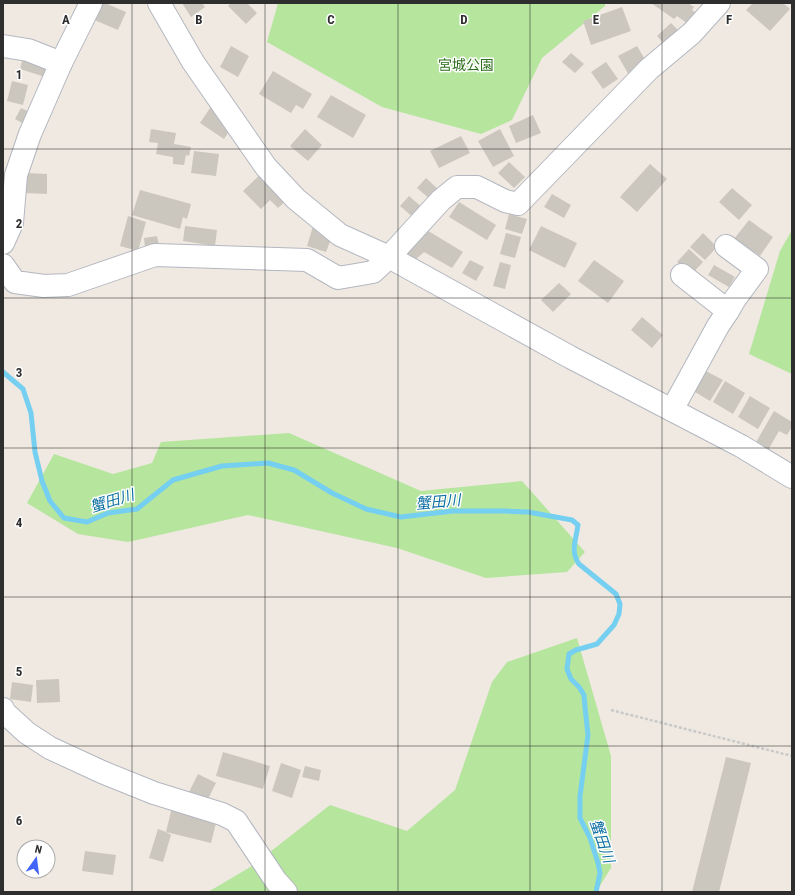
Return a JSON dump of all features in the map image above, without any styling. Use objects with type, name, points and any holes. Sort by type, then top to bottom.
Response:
[{"type":"street","points":[[3,243],[12,223],[16,175],[30,134],[61,63],[91,3]]},
{"type":"street","points":[[159,3],[193,62],[266,167],[296,198],[340,235],[389,257],[570,357],[741,446],[792,478]]},
{"type":"street","points":[[3,265],[15,282],[44,286],[68,285],[155,255],[307,260],[338,278],[373,272],[389,257],[441,200],[457,187],[477,187],[505,201],[518,204],[650,69],[692,33],[719,3]]},
{"type":"street","points":[[3,46],[28,50],[61,63]]},
{"type":"street","points":[[672,410],[718,326],[735,299],[757,269],[726,246]]},
{"type":"street","points":[[682,275],[728,311]]},
{"type":"street","points":[[3,709],[5,713],[27,733],[50,748],[102,772],[154,793],[222,814],[236,821],[276,881],[286,892]]},
{"type":"path","points":[[611,710],[792,756]]},
{"type":"green space","name":"宮城公園","points":[[278,3],[605,3],[605,6],[542,58],[512,120],[481,134],[382,107],[267,42]]},
{"type":"green space","points":[[792,230],[792,374],[749,354],[780,251]]},
{"type":"green space","points":[[289,433],[421,491],[522,481],[585,552],[567,572],[486,578],[397,548],[248,515],[128,542],[78,534],[27,503],[54,454],[113,474],[152,463],[161,442]]},
{"type":"green space","points":[[577,638],[611,756],[611,868],[596,892],[208,892],[252,866],[330,805],[407,831],[455,790],[492,682],[507,662]]},
{"type":"building","points":[[99,3],[105,3],[126,12],[118,30],[92,19]]},
{"type":"building","points":[[182,3],[202,3],[205,7],[191,17]]},
{"type":"building","points":[[231,3],[247,3],[257,13],[246,24],[228,6]]},
{"type":"building","points":[[651,3],[688,3],[694,7],[692,10],[700,16],[692,27],[677,16],[674,19]]},
{"type":"building","points":[[753,3],[783,3],[790,9],[770,31],[746,10]]},
{"type":"building","points":[[622,7],[631,31],[591,45],[583,21]]},
{"type":"building","points":[[671,23],[683,35],[668,48],[657,36]]},
{"type":"building","points":[[231,46],[249,56],[238,77],[220,67]]},
{"type":"building","points":[[637,46],[649,66],[630,77],[618,56]]},
{"type":"building","points":[[571,53],[584,64],[575,73],[562,62]]},
{"type":"building","points":[[23,57],[49,64],[45,77],[20,69]]},
{"type":"building","points":[[606,62],[618,79],[603,89],[591,72]]},
{"type":"building","points":[[273,71],[312,94],[303,109],[296,105],[291,113],[259,94]]},
{"type":"building","points":[[12,81],[28,85],[23,105],[7,101]]},
{"type":"building","points":[[331,95],[366,115],[353,138],[317,117]]},
{"type":"building","points":[[21,108],[32,113],[26,125],[15,119]]},
{"type":"building","points":[[210,108],[234,124],[224,139],[200,123]]},
{"type":"building","points":[[533,115],[541,133],[516,143],[509,126]]},
{"type":"building","points":[[151,129],[176,133],[174,144],[191,147],[189,156],[186,155],[184,165],[173,164],[173,157],[156,154],[158,143],[149,142]]},
{"type":"building","points":[[305,129],[322,145],[308,161],[290,146]]},
{"type":"building","points":[[500,129],[514,156],[493,167],[478,141]]},
{"type":"building","points":[[461,136],[470,153],[439,168],[430,151]]},
{"type":"building","points":[[194,151],[219,154],[216,176],[191,173]]},
{"type":"building","points":[[509,162],[525,177],[514,188],[498,173]]},
{"type":"building","points":[[650,164],[667,179],[637,212],[620,197]]},
{"type":"building","points":[[265,170],[291,196],[278,208],[270,200],[261,209],[243,191]]},
{"type":"building","points":[[27,173],[47,174],[47,194],[26,193]]},
{"type":"building","points":[[426,178],[439,190],[431,200],[417,188]]},
{"type":"building","points":[[732,188],[752,205],[739,220],[719,202]]},
{"type":"building","points":[[140,190],[191,204],[187,219],[183,217],[180,229],[132,215]]},
{"type":"building","points":[[552,194],[571,205],[564,218],[544,207]]},
{"type":"building","points":[[409,196],[423,208],[414,218],[400,206]]},
{"type":"building","points":[[459,202],[496,225],[487,240],[449,217]]},
{"type":"building","points":[[509,214],[527,219],[522,234],[505,229]]},
{"type":"building","points":[[128,216],[146,222],[138,251],[120,246]]},
{"type":"building","points":[[749,220],[773,237],[760,256],[734,239]]},
{"type":"building","points":[[185,226],[217,230],[215,246],[183,241]]},
{"type":"building","points":[[313,226],[333,234],[326,252],[307,246]]},
{"type":"building","points":[[541,226],[577,243],[565,268],[529,250]]},
{"type":"building","points":[[425,229],[463,252],[452,268],[424,252],[414,261],[403,252]]},
{"type":"building","points":[[506,233],[521,237],[515,258],[500,254]]},
{"type":"building","points":[[703,233],[717,247],[705,260],[690,247]]},
{"type":"building","points":[[157,236],[159,245],[145,248],[144,238]]},
{"type":"building","points":[[689,249],[703,262],[691,275],[677,262]]},
{"type":"building","points":[[470,260],[484,267],[476,281],[462,273]]},
{"type":"building","points":[[594,260],[624,281],[608,303],[578,281]]},
{"type":"building","points":[[500,262],[511,265],[505,289],[493,286]]},
{"type":"building","points":[[714,265],[735,277],[729,287],[708,275]]},
{"type":"building","points":[[559,283],[571,294],[553,312],[541,300]]},
{"type":"building","points":[[642,317],[663,335],[652,348],[631,330]]},
{"type":"building","points":[[702,369],[723,380],[710,401],[690,389]]},
{"type":"building","points":[[725,381],[745,393],[733,414],[713,402]]},
{"type":"building","points":[[750,396],[770,408],[758,429],[738,417]]},
{"type":"building","points":[[774,411],[792,422],[792,427],[787,435],[779,431],[767,452],[755,444]]},
{"type":"building","points":[[59,679],[60,702],[37,703],[36,680]]},
{"type":"building","points":[[12,682],[33,685],[31,702],[10,699]]},
{"type":"building","points":[[223,752],[270,766],[263,789],[216,776]]},
{"type":"building","points":[[726,757],[751,763],[719,892],[692,892]]},
{"type":"building","points":[[281,763],[301,770],[292,798],[272,791]]},
{"type":"building","points":[[305,766],[321,770],[319,781],[302,777]]},
{"type":"building","points":[[198,774],[216,783],[205,805],[187,796]]},
{"type":"building","points":[[172,807],[217,819],[211,843],[166,832]]},
{"type":"building","points":[[158,829],[171,835],[163,862],[149,858]]},
{"type":"building","points":[[85,851],[116,855],[113,875],[82,871]]},
{"type":"waterway","name":"蟹田川","points":[[3,372],[23,389],[31,413],[35,452],[42,481],[50,501],[64,518],[87,522],[108,513],[137,509],[173,480],[222,466],[268,463],[294,470],[332,493],[366,509],[401,517],[453,511],[528,512],[572,520],[578,525],[574,545],[576,559],[579,564],[616,594],[620,604],[619,614],[614,625],[597,644],[576,650],[569,654],[567,669],[571,679],[584,695],[588,735],[580,796],[580,818],[590,838],[598,863],[600,873],[596,892]]}]
